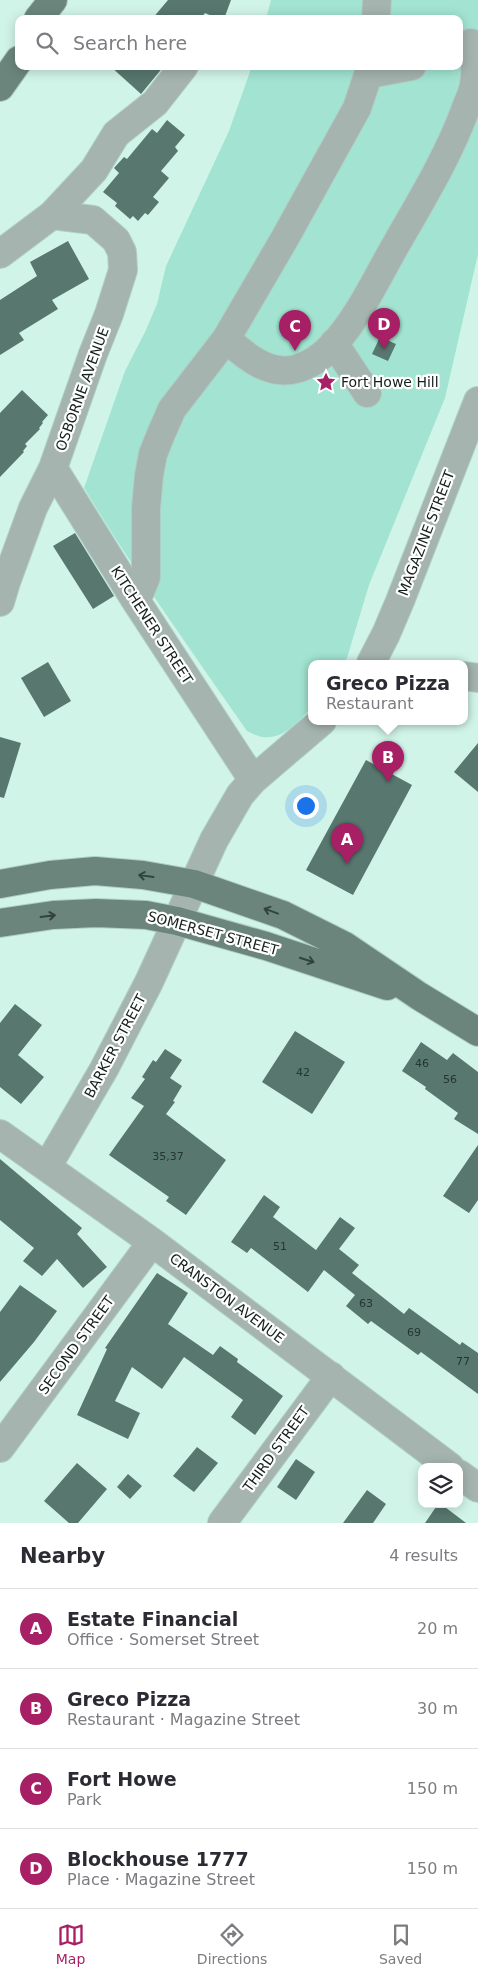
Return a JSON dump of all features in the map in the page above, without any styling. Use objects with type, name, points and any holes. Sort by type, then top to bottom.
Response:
[{"type":"main road","points":[[41,15],[53,0]]},
{"type":"main road","points":[[49,15],[59,0]]},
{"type":"main road","points":[[0,67],[15,48]]},
{"type":"main road","points":[[0,88],[15,66]]},
{"type":"main road","name":"SOMERSET STREET","points":[[0,884],[50,875],[96,871],[143,875],[194,884],[283,916],[345,946],[419,996],[478,1032]]},
{"type":"main road","name":"SOMERSET STREET","points":[[0,924],[53,915],[96,913],[146,915],[177,921],[266,946],[419,996]]},
{"type":"street","points":[[376,15],[377,0]]},
{"type":"street","points":[[226,339],[248,358],[268,368],[282,370],[295,369],[307,364],[322,355],[334,343],[355,316],[454,140],[474,85],[476,65],[469,43]]},
{"type":"street","points":[[0,254],[52,214],[94,170],[116,134],[155,103],[181,70]]},
{"type":"street","points":[[136,601],[146,577],[148,475],[153,454],[172,409],[226,339],[357,108],[370,70]]},
{"type":"street","name":"OSBORNE AVENUE","points":[[0,602],[33,508],[53,468],[93,354],[113,305],[123,270],[122,252],[116,240],[93,220],[52,214]]},
{"type":"street","points":[[334,343],[367,393]]},
{"type":"street","name":"MAGAZINE STREET","points":[[372,660],[400,601],[478,401]]},
{"type":"street","name":"KITCHENER STREET","points":[[53,468],[136,601],[253,780]]},
{"type":"street","points":[[177,921],[214,840],[240,796],[253,780],[317,725]]},
{"type":"street","name":"BARKER STREET","points":[[46,1167],[104,1069],[177,921]]},
{"type":"street","name":"CRANSTON AVENUE","points":[[0,1134],[152,1242],[445,1463]]},
{"type":"street","name":"SECOND STREET","points":[[0,1448],[152,1242]]},
{"type":"street","name":"THIRD STREET","points":[[222,1523],[331,1376]]},
{"type":"street","points":[[463,1477],[478,1488]]},
{"type":"green space","points":[[271,0],[478,0],[478,254],[445,398],[369,585],[347,658],[345,660],[308,660],[308,711],[284,733],[277,736],[260,737],[247,731],[143,580],[84,488],[125,371],[157,304],[166,266],[229,131],[251,70],[463,70],[463,15],[267,15]]},
{"type":"building","points":[[168,0],[231,0],[225,15],[210,15],[205,13],[203,15],[155,15]]},
{"type":"building","points":[[114,70],[161,70],[141,94]]},
{"type":"building","points":[[167,120],[185,135],[175,147],[178,151],[161,171],[169,178],[153,197],[159,202],[148,215],[145,213],[138,221],[133,216],[130,219],[115,206],[117,203],[103,192],[119,173],[114,168],[124,157],[127,159],[152,129],[157,133]]},
{"type":"building","points":[[68,241],[89,279],[52,300],[58,309],[19,333],[24,340],[0,355],[0,300],[37,276],[30,262]]},
{"type":"building","points":[[380,337],[396,344],[388,361],[372,354]]},
{"type":"building","points":[[22,390],[48,415],[42,422],[40,429],[25,444],[27,446],[24,452],[0,477],[0,413]]},
{"type":"building","points":[[75,533],[114,596],[93,609],[53,546]]},
{"type":"building","points":[[48,662],[71,701],[44,717],[21,678]]},
{"type":"building","points":[[0,737],[21,743],[4,798],[0,797]]},
{"type":"building","points":[[478,743],[478,792],[454,772]]},
{"type":"building","points":[[366,760],[412,785],[353,895],[306,870]]},
{"type":"building","points":[[15,1004],[42,1025],[18,1055],[44,1077],[21,1104],[0,1087],[0,1023]]},
{"type":"building","points":[[295,1031],[345,1062],[312,1114],[262,1082]]},
{"type":"building","points":[[421,1042],[447,1060],[453,1053],[478,1072],[478,1134],[454,1119],[458,1113],[425,1089],[426,1087],[402,1071]]},
{"type":"building","points":[[165,1049],[182,1060],[170,1078],[182,1086],[173,1101],[175,1102],[166,1114],[226,1160],[186,1215],[166,1201],[169,1197],[109,1155],[144,1106],[131,1098],[145,1079],[142,1077],[153,1060],[156,1062]]},
{"type":"building","points":[[478,1145],[478,1200],[469,1213],[443,1196]]},
{"type":"building","points":[[0,1159],[82,1228],[77,1234],[107,1267],[83,1288],[57,1259],[42,1276],[23,1261],[34,1248],[0,1220]]},
{"type":"building","points":[[264,1195],[280,1207],[273,1217],[316,1250],[340,1217],[355,1228],[339,1249],[359,1265],[352,1273],[404,1314],[409,1308],[460,1345],[462,1342],[478,1353],[478,1394],[421,1352],[418,1355],[371,1321],[368,1324],[346,1306],[355,1295],[324,1270],[308,1292],[251,1248],[247,1253],[231,1242]]},
{"type":"building","points":[[157,1273],[188,1293],[168,1324],[213,1355],[220,1346],[238,1359],[237,1362],[283,1396],[255,1435],[231,1417],[243,1400],[184,1357],[162,1389],[132,1367],[115,1401],[140,1413],[128,1439],[77,1415],[107,1349],[105,1348]]},
{"type":"building","points":[[20,1285],[57,1311],[0,1382],[0,1312]]},
{"type":"building","points":[[197,1447],[218,1463],[194,1492],[173,1476]]},
{"type":"building","points":[[296,1459],[315,1472],[296,1500],[277,1487]]},
{"type":"building","points":[[77,1463],[107,1489],[78,1523],[69,1523],[44,1501]]},
{"type":"building","points":[[128,1474],[142,1486],[130,1499],[117,1487]]},
{"type":"building","points":[[367,1490],[386,1504],[373,1523],[343,1523]]},
{"type":"building","points":[[435,1508],[446,1508],[466,1523],[425,1523]]},
{"type":"place","name":"Blockhouse 1777","points":[[384,349]]},
{"type":"place","name":"Fort Howe","points":[[295,351]]},
{"type":"place","name":"Fort Howe Hill","points":[[326,382]]},
{"type":"place","name":"Greco Pizza","points":[[388,782]]},
{"type":"place","name":"Estate Financial","points":[[347,864]]}]
